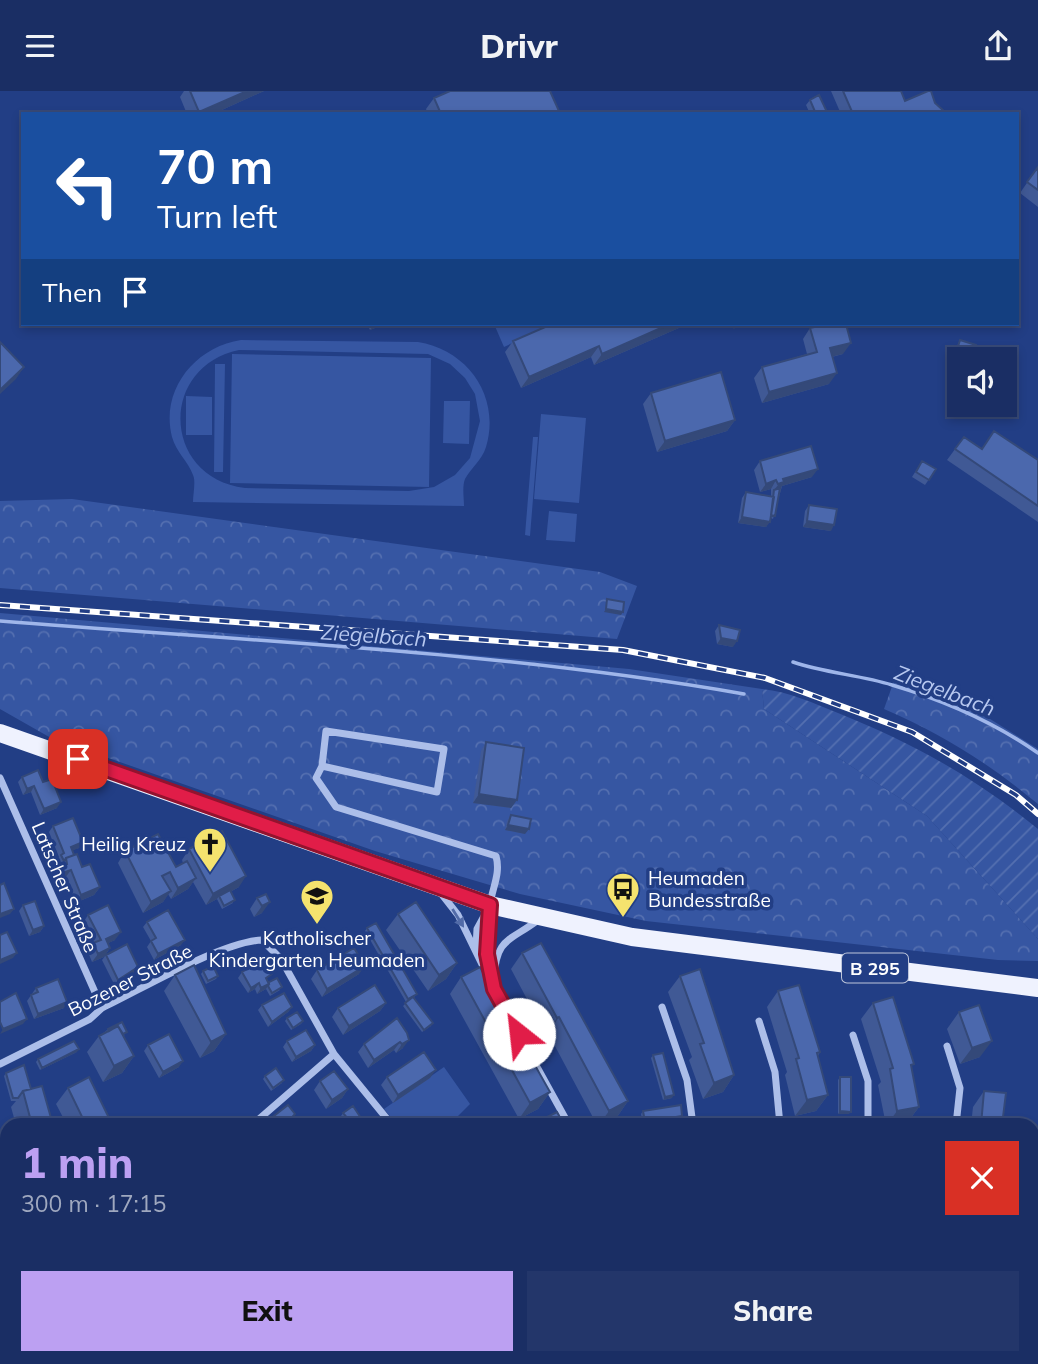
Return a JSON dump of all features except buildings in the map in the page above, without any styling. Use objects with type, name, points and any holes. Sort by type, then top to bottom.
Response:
[{"type":"main road","name":"B 295","points":[[0,733],[490,905],[632,937],[1038,988]]},
{"type":"street","points":[[322,766],[437,792],[444,749],[326,731],[322,766],[316,778],[336,807],[496,856],[496,880],[490,905],[487,954],[494,989]]},
{"type":"street","name":"Latscher Straße","points":[[0,778],[102,1008]]},
{"type":"street","points":[[436,885],[458,915],[494,989],[565,1118]]},
{"type":"street","points":[[476,952],[477,929],[490,905]]},
{"type":"street","points":[[494,989],[499,948],[512,935],[542,916]]},
{"type":"street","name":"Bozener Straße","points":[[0,1064],[90,1019],[102,1008],[219,952],[246,941],[262,940],[281,959],[334,1054],[386,1118]]},
{"type":"street","points":[[662,1007],[687,1080],[692,1118]]},
{"type":"street","points":[[759,1021],[775,1072],[779,1118]]},
{"type":"street","points":[[853,1035],[868,1081],[869,1118]]},
{"type":"street","points":[[947,1046],[960,1088],[957,1118]]},
{"type":"street","points":[[261,1118],[334,1054]]},
{"type":"green space","points":[[495,326],[549,326],[504,347]]},
{"type":"green space","points":[[241,340],[418,342],[452,355],[476,379],[489,411],[486,447],[465,479],[464,506],[193,502],[194,478],[172,437],[171,403],[176,387],[185,373],[209,351]],"holes":[[[239,350],[428,354],[450,364],[465,378],[475,394],[480,421],[470,458],[455,475],[434,487],[409,491],[245,488],[218,480],[198,465],[185,444],[181,422],[183,398],[194,377],[213,360]]]},
{"type":"green space","points":[[232,354],[431,358],[429,487],[230,483]]},
{"type":"green space","points":[[215,364],[225,364],[223,472],[214,472]]},
{"type":"green space","points":[[186,396],[212,397],[212,435],[186,435]]},
{"type":"green space","points":[[444,401],[470,401],[469,444],[443,443]]},
{"type":"green space","points":[[541,414],[586,418],[579,503],[534,499]]},
{"type":"green space","points":[[533,437],[538,437],[530,536],[525,535]]},
{"type":"green space","points":[[72,499],[600,572],[637,586],[617,639],[0,588],[0,501]]},
{"type":"green space","points":[[549,511],[577,514],[575,542],[546,540]]},
{"type":"green space","points":[[0,613],[629,669],[762,689],[764,709],[927,816],[1038,939],[1038,961],[998,960],[646,921],[520,894],[375,851],[51,738],[0,709]]},
{"type":"green space","points":[[895,678],[947,692],[1038,749],[1038,804],[965,751],[884,709]]},
{"type":"green space","points":[[762,689],[810,702],[918,750],[991,793],[1038,829],[1038,939],[927,816],[764,709]]},
{"type":"green space","points":[[444,1067],[470,1104],[456,1118],[391,1118],[384,1109]]},
{"type":"waterway","name":"Ziegelbach","points":[[0,621],[466,657],[652,679],[744,694]]},
{"type":"waterway","name":"Ziegelbach","points":[[793,662],[880,682],[930,698],[986,722],[1038,753]]},
{"type":"railway","points":[[0,605],[623,650],[765,678],[912,732],[1016,795],[1038,814]]},
{"type":"place","name":"Heilig Kreuz","points":[[210,874]]},
{"type":"place","name":"Heumaden Bundesstraße","points":[[623,919]]},
{"type":"place","name":"Katholischer Kindergarten Heumaden","points":[[317,926]]},
{"type":"route","points":[[78,759],[490,905],[487,954],[494,989],[519,1034]]}]
